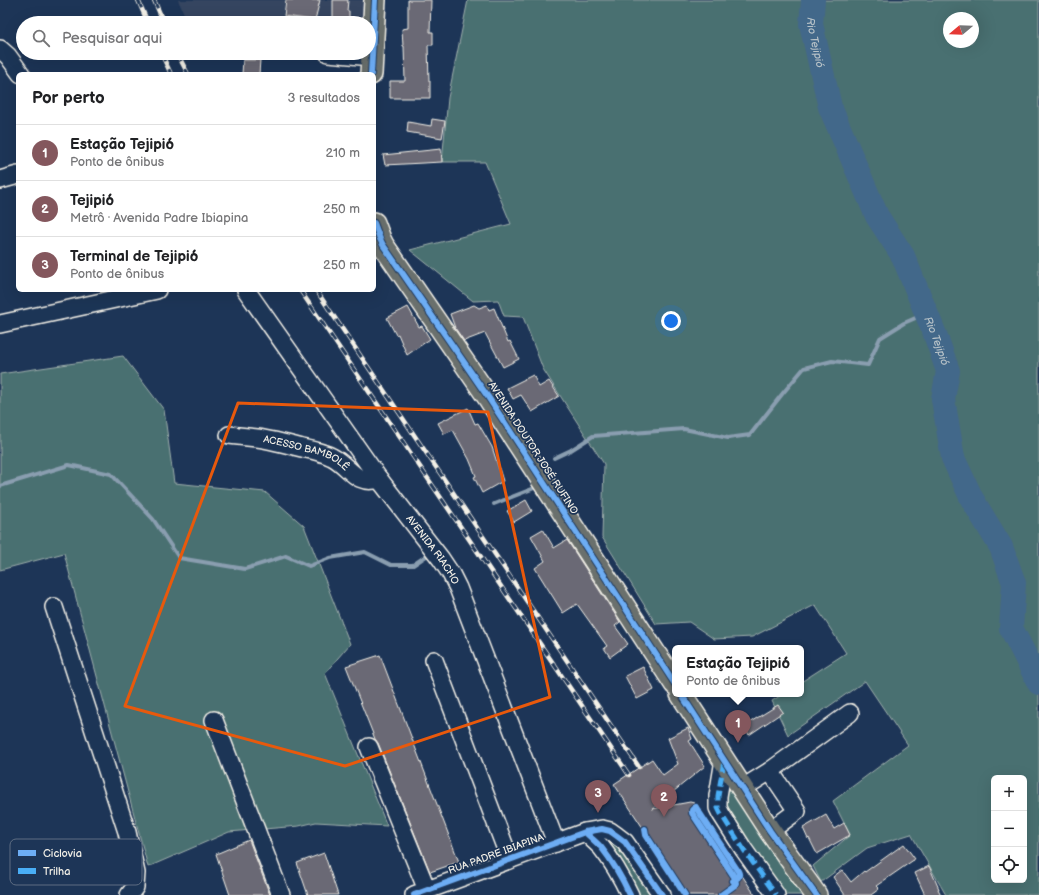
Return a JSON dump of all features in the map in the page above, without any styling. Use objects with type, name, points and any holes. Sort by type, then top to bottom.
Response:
[{"type":"main road","points":[[374,16],[375,0]]},
{"type":"main road","name":"AVENIDA DOUTOR JOSÉ RUFINO","points":[[376,228],[383,245],[488,397],[672,679]]},
{"type":"main road","points":[[683,697],[770,831],[816,895]]},
{"type":"street","points":[[0,49],[8,56],[20,72]]},
{"type":"street","points":[[354,60],[372,65]]},
{"type":"street","points":[[0,180],[16,176]]},
{"type":"street","points":[[0,324],[148,292]]},
{"type":"street","name":"AVENIDA RIACHO","points":[[247,292],[379,480],[442,559],[451,574],[458,588],[556,843]]},
{"type":"street","name":"ACESSO BAMBOLÊ","points":[[229,435],[258,438],[320,453],[332,457],[360,479],[365,481],[379,480]]},
{"type":"street","points":[[54,607],[129,839]]},
{"type":"street","points":[[434,660],[510,860]]},
{"type":"street","points":[[743,788],[770,771],[850,713]]},
{"type":"street","points":[[214,720],[281,895]]},
{"type":"street","points":[[369,747],[418,894]]},
{"type":"street","points":[[724,760],[718,796],[718,808],[748,856],[776,895]]},
{"type":"street","points":[[770,771],[797,812],[770,831]]},
{"type":"street","name":"RUA PADRE IBIAPINA","points":[[418,894],[585,832],[602,829],[610,831],[625,842],[662,895]]},
{"type":"street","points":[[585,832],[600,846],[622,878],[630,895]]},
{"type":"street","points":[[129,895],[135,885]]},
{"type":"highlighted area","points":[[238,403],[488,412],[550,697],[345,766],[125,706]]},
{"type":"shaded area","points":[[178,0],[364,0],[363,16],[185,16]]},
{"type":"green space","points":[[468,0],[1039,0],[1039,895],[946,895],[911,834],[867,848],[821,882],[813,866],[850,835],[833,801],[908,745],[865,681],[788,735],[772,701],[778,697],[804,697],[804,680],[846,653],[815,605],[752,637],[714,639],[689,622],[656,624],[602,537],[604,464],[543,369],[523,317],[504,316],[498,300],[473,301],[410,250],[511,224],[485,162],[442,162],[448,98]]},
{"type":"green space","points":[[123,356],[164,410],[174,483],[265,492],[304,526],[350,644],[325,673],[387,826],[316,822],[299,826],[229,832],[148,867],[142,839],[141,839],[64,553],[0,570],[0,374]]},
{"type":"green space","points":[[726,773],[801,895],[779,895],[718,807]]},
{"type":"green space","points":[[603,828],[665,895],[629,895],[588,831]]},
{"type":"building","points":[[286,0],[320,0],[316,16],[284,16]]},
{"type":"building","points":[[333,0],[348,0],[347,11],[349,11],[349,16],[333,16]]},
{"type":"building","points":[[408,0],[431,0],[430,32],[433,32],[433,45],[428,45],[430,98],[390,98],[390,81],[405,81],[402,29],[408,28]]},
{"type":"building","points":[[243,60],[260,60],[259,72],[242,72]]},
{"type":"building","points":[[432,119],[445,121],[442,138],[407,132],[408,122],[431,126]]},
{"type":"building","points":[[441,149],[442,162],[385,165],[383,155]]},
{"type":"building","points":[[474,305],[479,308],[487,305],[489,310],[494,308],[508,342],[510,341],[519,359],[503,367],[485,333],[464,341],[455,328],[450,314]]},
{"type":"building","points":[[408,307],[419,327],[422,326],[430,339],[407,355],[398,334],[396,335],[387,318]]},
{"type":"building","points":[[533,375],[539,387],[549,381],[559,396],[532,412],[521,395],[513,399],[507,388]]},
{"type":"building","points":[[468,408],[475,424],[478,423],[492,447],[503,481],[482,493],[474,477],[476,476],[469,459],[453,430],[444,434],[438,423]]},
{"type":"building","points":[[526,500],[532,511],[514,522],[507,511]]},
{"type":"building","points":[[543,529],[554,548],[567,540],[620,622],[615,626],[628,644],[610,657],[604,648],[607,646],[577,604],[563,613],[535,568],[545,561],[531,536]]},
{"type":"building","points":[[380,655],[459,862],[430,872],[346,666]]},
{"type":"building","points":[[643,667],[654,690],[637,699],[625,676]]},
{"type":"building","points":[[778,705],[783,712],[749,735],[744,726]]},
{"type":"building","points":[[688,728],[692,739],[689,741],[705,766],[652,809],[690,802],[694,803],[755,895],[682,895],[677,887],[678,881],[614,784],[652,759],[663,775],[678,764],[668,738]]},
{"type":"building","points":[[826,815],[834,829],[844,823],[850,835],[817,854],[803,828]]},
{"type":"building","points":[[249,840],[270,895],[230,895],[216,854]]},
{"type":"building","points":[[904,844],[915,859],[876,886],[879,889],[871,895],[845,895],[833,877],[842,870],[851,882],[864,871],[865,872]]},
{"type":"building","points":[[324,853],[338,895],[308,895],[297,863]]},
{"type":"building","points":[[929,866],[941,895],[925,895],[915,873]]},
{"type":"waterway","name":"Rio Tejipió","points":[[813,0],[811,24],[830,107],[877,216],[903,256],[936,337],[948,371],[943,399],[953,458],[972,499],[1001,547],[1014,583],[1011,628],[1039,683]]},
{"type":"waterway","points":[[554,458],[571,450],[593,436],[684,429],[728,438],[750,435],[804,368],[832,361],[868,365],[880,338],[904,323],[927,313]]},
{"type":"waterway","points":[[0,486],[69,465],[111,474],[153,519],[179,558],[245,569],[286,556],[309,566],[330,558],[365,552],[391,565],[413,565],[429,554]]},
{"type":"waterway","points":[[494,504],[532,489]]},
{"type":"railway","points":[[138,0],[145,16]]},
{"type":"railway","points":[[154,0],[161,16]]},
{"type":"railway","points":[[164,60],[170,72]]},
{"type":"railway","points":[[181,60],[187,72]]},
{"type":"railway","points":[[301,292],[629,775]]},
{"type":"railway","points":[[317,292],[639,767]]},
{"type":"marked path","points":[[724,761],[718,796],[718,808],[744,850],[776,895]]},
{"type":"cycle path","points":[[374,16],[375,0]]},
{"type":"cycle path","points":[[371,72],[372,60]]},
{"type":"cycle path","points":[[376,228],[383,245],[488,397],[672,679]]},
{"type":"cycle path","points":[[683,697],[770,831],[816,895]]},
{"type":"cycle path","points":[[721,895],[735,885],[736,883],[735,878],[692,813],[694,808],[696,807],[738,871],[738,877],[736,879],[735,880],[733,881]]},
{"type":"cycle path","points":[[414,895],[585,832],[602,829],[610,831],[625,842],[662,895]]},
{"type":"cycle path","points":[[645,829],[646,835],[685,895]]},
{"type":"cycle path","points":[[585,832],[601,847],[617,870],[630,895]]},
{"type":"place","name":"Estação Tejipió","points":[[738,743]]},
{"type":"place","name":"Terminal de Tejipió","points":[[598,813]]},
{"type":"place","name":"Tejipió","points":[[664,817]]}]
